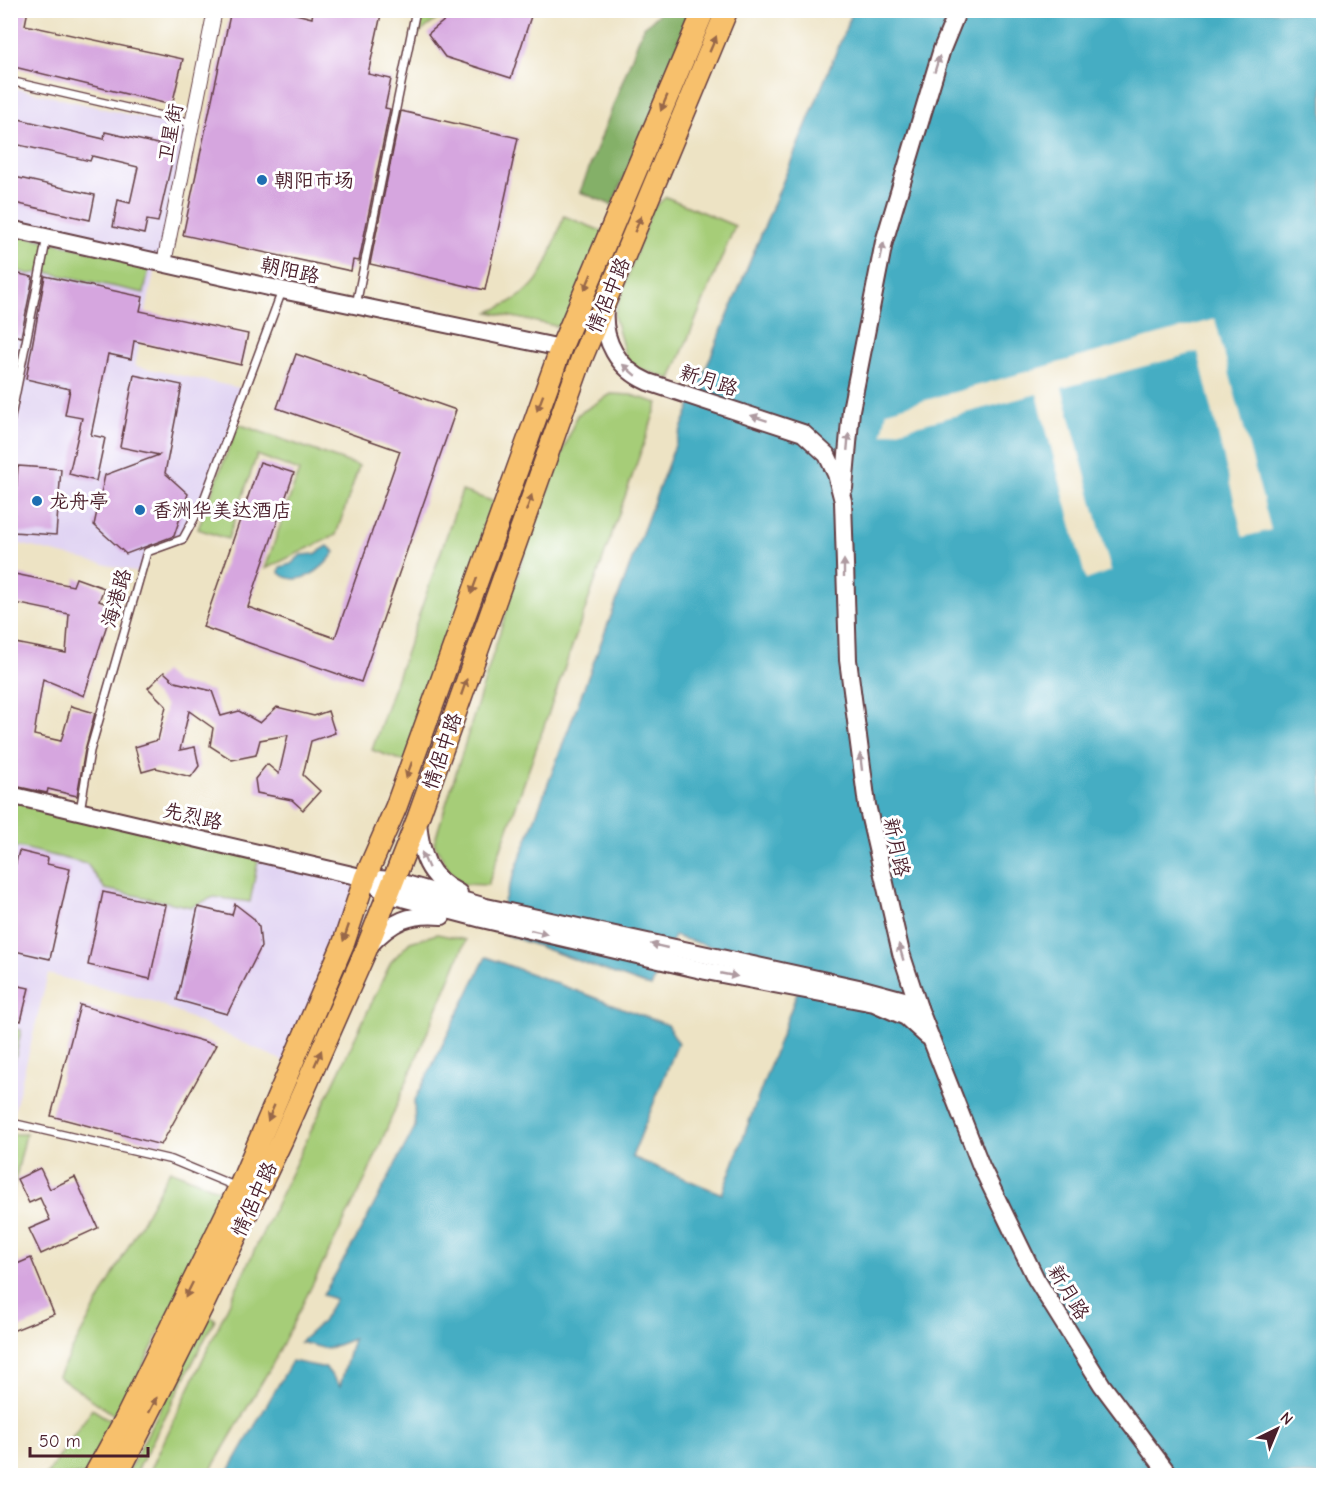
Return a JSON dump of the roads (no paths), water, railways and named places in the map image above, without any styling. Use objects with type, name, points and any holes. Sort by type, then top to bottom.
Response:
[{"type":"highway","name":"情侶中路","points":[[117,1476],[204,1304],[344,942],[365,878],[396,807],[561,348],[704,10]]},
{"type":"highway","name":"情侶中路","points":[[94,1476],[247,1192],[366,950],[418,818],[557,424],[728,10]]},
{"type":"street","name":"卫星街","points":[[164,263],[215,10]]},
{"type":"street","points":[[843,501],[851,410],[884,242],[942,49],[958,10]]},
{"type":"street","name":"朝阳路","points":[[10,229],[356,306],[561,348]]},
{"type":"street","name":"新月路","points":[[606,301],[606,333],[621,363],[642,379],[803,433],[827,455],[836,474],[843,501],[848,660],[867,805],[901,953],[934,1046],[981,1166],[1036,1279],[1102,1385],[1170,1476]]},
{"type":"street","name":"先烈路","points":[[10,795],[365,878]]},
{"type":"street","points":[[418,818],[420,848],[432,873],[445,886],[484,913]]},
{"type":"street","points":[[365,878],[389,887],[484,913],[706,971],[874,1003],[906,1017],[920,1028],[934,1046]]},
{"type":"street","points":[[366,950],[384,930],[400,919],[425,914],[484,913],[862,989],[920,1008]]},
{"type":"lane","points":[[356,306],[416,10]]},
{"type":"lane","points":[[10,81],[192,123]]},
{"type":"lane","points":[[10,422],[47,237]]},
{"type":"lane","name":"海港路","points":[[80,811],[90,751],[147,552],[183,539],[203,502],[282,290]]},
{"type":"lane","points":[[12,1123],[172,1160],[247,1192]]},
{"type":"water","points":[[853,11],[1323,11],[1323,1475],[226,1476],[292,1361],[326,1368],[340,1386],[353,1339],[327,1349],[300,1342],[322,1322],[335,1299],[323,1295],[356,1239],[415,1127],[414,1102],[486,957],[668,1025],[678,1043],[632,1157],[722,1194],[804,974],[674,936],[651,987],[493,930],[683,424]]},
{"type":"water","points":[[328,546],[335,552],[324,565],[310,575],[295,579],[279,573],[280,567],[291,564],[301,555],[315,554]]},
{"type":"place","name":"朝阳市场","points":[[262,180]]},
{"type":"place","name":"龙舟亭","points":[[37,501]]},
{"type":"place","name":"香洲华美达酒店","points":[[140,510]]}]
